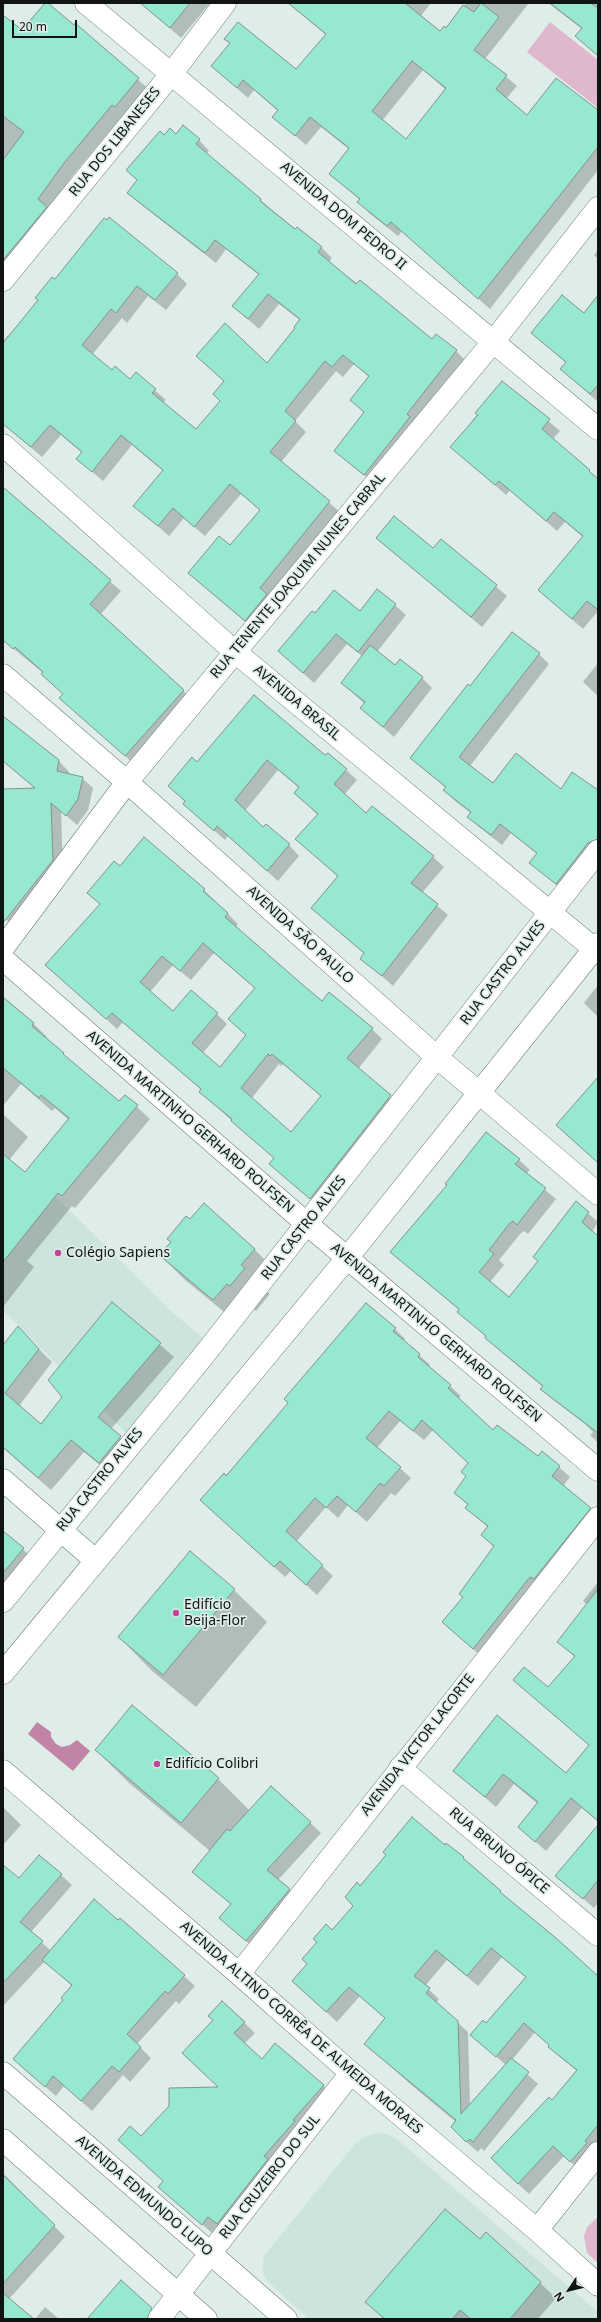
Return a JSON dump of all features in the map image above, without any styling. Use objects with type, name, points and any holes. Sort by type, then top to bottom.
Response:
[{"type":"street","name":"AVENIDA DOM PEDRO II","points":[[86,3],[172,73],[598,430]]},
{"type":"street","name":"RUA DOS LIBANESES","points":[[3,280],[172,73],[225,3]]},
{"type":"street","name":"RUA TENENTE JOAQUIM NUNES CABRAL","points":[[3,948],[127,782],[493,342],[598,208]]},
{"type":"street","name":"AVENIDA BRASIL","points":[[3,445],[234,652],[550,914],[597,948]]},
{"type":"street","name":"AVENIDA SÃO PAULO","points":[[3,674],[438,1058],[598,1194]]},
{"type":"street","name":"RUA CASTRO ALVES","points":[[3,1601],[204,1355],[438,1058],[598,851]]},
{"type":"street","points":[[3,1673],[95,1560],[348,1257],[597,948]]},
{"type":"street","name":"AVENIDA MARTINHO GERHARD ROLFSEN","points":[[3,959],[307,1224],[348,1257],[598,1470]]},
{"type":"street","points":[[3,1480],[95,1560]]},
{"type":"street","name":"AVENIDA VICTOR LACORTE","points":[[239,1974],[598,1518]]},
{"type":"street","name":"RUA BRUNO ÓPICE","points":[[400,1768],[598,1935]]},
{"type":"street","name":"AVENIDA ALTINO CORRÊA DE ALMEIDA MORAES","points":[[3,1771],[239,1974],[351,2073],[537,2230],[598,2285]]},
{"type":"street","name":"RUA CRUZEIRO DO SUL","points":[[159,2319],[351,2073]]},
{"type":"street","name":"AVENIDA EDMUNDO LUPO","points":[[6,2082],[286,2319]]},
{"type":"street","points":[[3,2140],[206,2319]]},
{"type":"street","points":[[537,2230],[597,2159]]},
{"type":"shaded area","points":[[550,22],[598,60],[598,108],[527,52]]},
{"type":"shaded area","name":"Colégio Sapiens","points":[[3,1154],[56,1197],[170,1310],[205,1340],[127,1434],[3,1310]]},
{"type":"shaded area","points":[[37,1722],[51,1732],[51,1737],[56,1744],[62,1747],[70,1745],[77,1740],[90,1751],[73,1771],[28,1734]]},
{"type":"shaded area","points":[[377,2133],[387,2134],[397,2139],[598,2312],[598,2319],[309,2319],[267,2281],[262,2269],[264,2256],[354,2145],[362,2138]]},
{"type":"shaded area","points":[[598,2217],[598,2263],[587,2253],[584,2236],[587,2227]]},
{"type":"building","points":[[45,3],[48,3],[74,25],[75,23],[139,78],[115,107],[112,105],[64,163],[38,199],[47,207],[3,260],[3,160],[24,132],[3,116],[3,15],[22,30]]},
{"type":"building","points":[[140,3],[190,3],[170,28]]},
{"type":"building","points":[[288,3],[405,3],[440,31],[444,26],[446,28],[463,5],[474,12],[481,3],[499,17],[474,50],[507,75],[496,89],[527,115],[556,78],[598,110],[598,147],[478,299],[391,222],[387,226],[357,202],[360,199],[329,174],[349,148],[310,117],[295,136],[272,117],[278,110],[243,80],[237,88],[211,66],[230,43],[224,39],[238,22],[296,69],[326,34]],"holes":[[[412,61],[446,88],[406,139],[372,111]]]},
{"type":"building","points":[[550,3],[590,3],[598,8],[598,56],[575,36],[582,28]]},
{"type":"building","points":[[183,125],[200,139],[196,144],[261,199],[260,201],[295,229],[297,227],[322,247],[318,252],[356,284],[360,280],[432,339],[436,334],[457,350],[407,414],[410,417],[364,475],[334,451],[364,412],[350,400],[369,376],[343,355],[332,367],[325,361],[285,411],[296,421],[270,452],[330,501],[260,588],[267,594],[245,621],[188,573],[219,536],[230,545],[260,510],[230,484],[194,527],[173,508],[158,526],[133,506],[163,470],[121,435],[92,472],[76,459],[82,452],[50,425],[31,447],[3,424],[3,343],[38,300],[35,298],[52,277],[55,279],[104,218],[107,220],[109,217],[178,273],[155,300],[137,286],[116,313],[111,309],[82,345],[112,370],[115,366],[130,379],[136,372],[156,389],[152,393],[196,429],[220,401],[213,394],[224,381],[196,356],[225,323],[267,363],[295,328],[294,327],[300,319],[268,294],[248,319],[232,306],[259,274],[215,240],[205,253],[127,193],[137,180],[126,170],[160,131],[164,135],[170,128],[176,134]]},
{"type":"building","points":[[562,295],[584,313],[598,295],[598,385],[590,394],[560,369],[566,362],[531,333]]},
{"type":"building","points":[[502,381],[550,419],[542,429],[590,470],[589,471],[598,479],[598,610],[587,601],[572,619],[538,590],[583,536],[554,512],[546,521],[499,481],[495,485],[450,447],[478,415],[475,413]]},
{"type":"building","points":[[3,487],[111,580],[90,604],[184,690],[125,756],[59,698],[63,694],[41,674],[43,672],[15,647],[13,649],[3,640]]},
{"type":"building","points":[[394,516],[433,548],[441,539],[497,585],[471,617],[376,538]]},
{"type":"building","points":[[377,589],[396,604],[358,652],[336,634],[303,673],[278,651],[312,611],[315,613],[334,590],[360,611]]},
{"type":"building","points":[[512,632],[540,653],[459,757],[493,783],[516,753],[561,789],[572,772],[598,790],[598,839],[588,843],[556,884],[529,863],[537,853],[500,824],[491,835],[467,817],[471,812],[443,790],[446,787],[410,758],[468,684],[470,686]]},
{"type":"building","points":[[370,645],[395,665],[400,659],[423,677],[383,727],[360,708],[365,702],[341,683]]},
{"type":"building","points":[[254,695],[325,755],[328,753],[347,769],[334,784],[366,813],[372,806],[434,856],[411,883],[438,904],[382,976],[360,959],[364,953],[311,908],[338,876],[295,839],[318,814],[294,793],[299,787],[267,760],[235,800],[263,827],[266,824],[290,844],[267,871],[217,826],[214,831],[183,804],[185,801],[168,786],[192,757],[197,762]]},
{"type":"building","points":[[3,716],[59,760],[57,771],[83,777],[78,799],[66,816],[51,803],[53,860],[3,923],[3,789],[35,788],[3,761]]},
{"type":"building","points":[[144,837],[205,889],[203,891],[228,913],[225,917],[322,1001],[329,992],[373,1028],[347,1058],[391,1095],[310,1199],[269,1164],[274,1158],[231,1121],[232,1119],[199,1092],[201,1089],[112,1013],[106,1019],[45,965],[100,904],[87,893],[114,861],[120,866]],"holes":[[[203,943],[255,988],[228,1019],[246,1035],[220,1067],[192,1043],[218,1013],[191,990],[173,1011],[140,982],[162,956],[180,971]],[[268,1054],[270,1056],[272,1054],[321,1096],[291,1132],[241,1088]]]},
{"type":"building","points":[[3,997],[34,1023],[32,1026],[64,1053],[63,1054],[119,1101],[125,1095],[138,1105],[62,1196],[58,1193],[3,1262],[3,1154],[25,1172],[69,1118],[41,1095],[39,1098],[3,1068]]},
{"type":"building","points":[[598,1077],[598,1163],[556,1125]]},
{"type":"building","points":[[486,1132],[520,1159],[515,1164],[546,1188],[517,1225],[513,1221],[510,1223],[489,1250],[494,1254],[479,1272],[509,1297],[538,1261],[533,1257],[576,1201],[589,1212],[582,1222],[598,1236],[598,1433],[540,1389],[543,1386],[485,1338],[486,1336],[457,1312],[459,1309],[390,1252],[447,1185],[445,1184]]},
{"type":"building","points":[[204,1203],[255,1249],[241,1265],[245,1268],[230,1286],[227,1284],[213,1300],[159,1255],[171,1242],[167,1239],[186,1216],[190,1219]]},
{"type":"building","points":[[112,1302],[161,1343],[98,1417],[121,1436],[99,1463],[71,1440],[38,1478],[3,1447],[3,1345],[18,1326],[39,1349],[5,1393],[41,1424],[62,1397],[48,1380]]},
{"type":"building","points":[[366,1303],[396,1328],[393,1331],[420,1354],[418,1357],[451,1385],[448,1388],[493,1430],[497,1425],[538,1456],[542,1451],[560,1466],[552,1476],[591,1508],[534,1579],[530,1577],[473,1649],[442,1622],[463,1597],[459,1594],[494,1546],[481,1535],[488,1526],[465,1508],[468,1504],[454,1493],[466,1476],[461,1472],[468,1463],[422,1420],[413,1431],[389,1411],[366,1438],[401,1467],[384,1486],[380,1483],[356,1512],[337,1496],[326,1508],[315,1498],[286,1531],[323,1565],[306,1585],[280,1561],[274,1567],[200,1500],[224,1473],[226,1476],[288,1403],[284,1399]]},
{"type":"building","points":[[3,1531],[24,1548],[3,1573]]},
{"type":"building","name":"Edifício Beija-Flor","points":[[190,1551],[235,1589],[163,1675],[118,1637]]},
{"type":"building","points":[[598,1589],[598,1821],[571,1798],[535,1842],[518,1827],[538,1802],[503,1774],[485,1797],[453,1771],[497,1715],[566,1773],[589,1745],[513,1680],[524,1667],[548,1687],[575,1656],[557,1642]]},
{"type":"building","name":"Edifício Colibri","points":[[132,1705],[219,1778],[181,1823],[95,1750]]},
{"type":"building","points":[[271,1786],[311,1822],[267,1870],[290,1889],[246,1941],[219,1918],[231,1904],[192,1872],[227,1829],[230,1831]]},
{"type":"building","points":[[412,1817],[445,1845],[446,1843],[464,1857],[463,1858],[501,1891],[500,1892],[556,1938],[598,1976],[598,2125],[585,2141],[587,2143],[570,2162],[553,2146],[518,2184],[491,2158],[549,2097],[552,2100],[577,2070],[548,2047],[549,2045],[524,2023],[496,2057],[470,2035],[483,2020],[486,2023],[526,1977],[491,1948],[467,1976],[436,1950],[414,1976],[430,1988],[426,1993],[458,2021],[461,2114],[511,2058],[529,2072],[473,2142],[470,2139],[466,2142],[451,2127],[456,2120],[364,2044],[385,2018],[349,1987],[326,2012],[292,1981],[307,1964],[302,1959],[317,1942],[313,1939],[326,1924],[332,1930],[353,1906],[345,1897],[357,1882],[360,1886],[386,1855],[383,1852]]},
{"type":"building","points":[[598,1825],[598,1880],[583,1899],[555,1876]]},
{"type":"building","points":[[39,1855],[62,1874],[20,1922],[43,1941],[3,1983],[3,1865],[19,1878]]},
{"type":"building","points":[[94,1899],[118,1920],[120,1918],[185,1975],[168,1994],[165,1991],[127,2034],[141,2047],[119,2072],[112,2066],[81,2101],[53,2076],[45,2087],[13,2059],[63,2000],[61,1998],[72,1985],[42,1960]]},
{"type":"building","points":[[222,2001],[245,2022],[234,2033],[262,2059],[275,2043],[324,2085],[264,2156],[268,2159],[217,2224],[208,2217],[202,2225],[158,2187],[163,2181],[118,2140],[130,2126],[141,2136],[169,2106],[169,2088],[218,2087],[182,2053],[213,2020],[208,2016]]},
{"type":"building","points":[[3,2175],[55,2225],[3,2284]]},
{"type":"building","points":[[445,2209],[480,2239],[486,2232],[541,2282],[510,2319],[471,2319],[460,2310],[452,2319],[385,2319],[365,2302]]},
{"type":"building","points":[[121,2280],[152,2308],[147,2319],[87,2319]]},
{"type":"building","points":[[3,2293],[34,2319],[3,2319]]},
{"type":"place","name":"Colégio Sapiens","points":[[58,1253]]},
{"type":"place","name":"Edifício Beija-Flor","points":[[176,1613]]},
{"type":"place","name":"Edifício Colibri","points":[[157,1764]]}]
